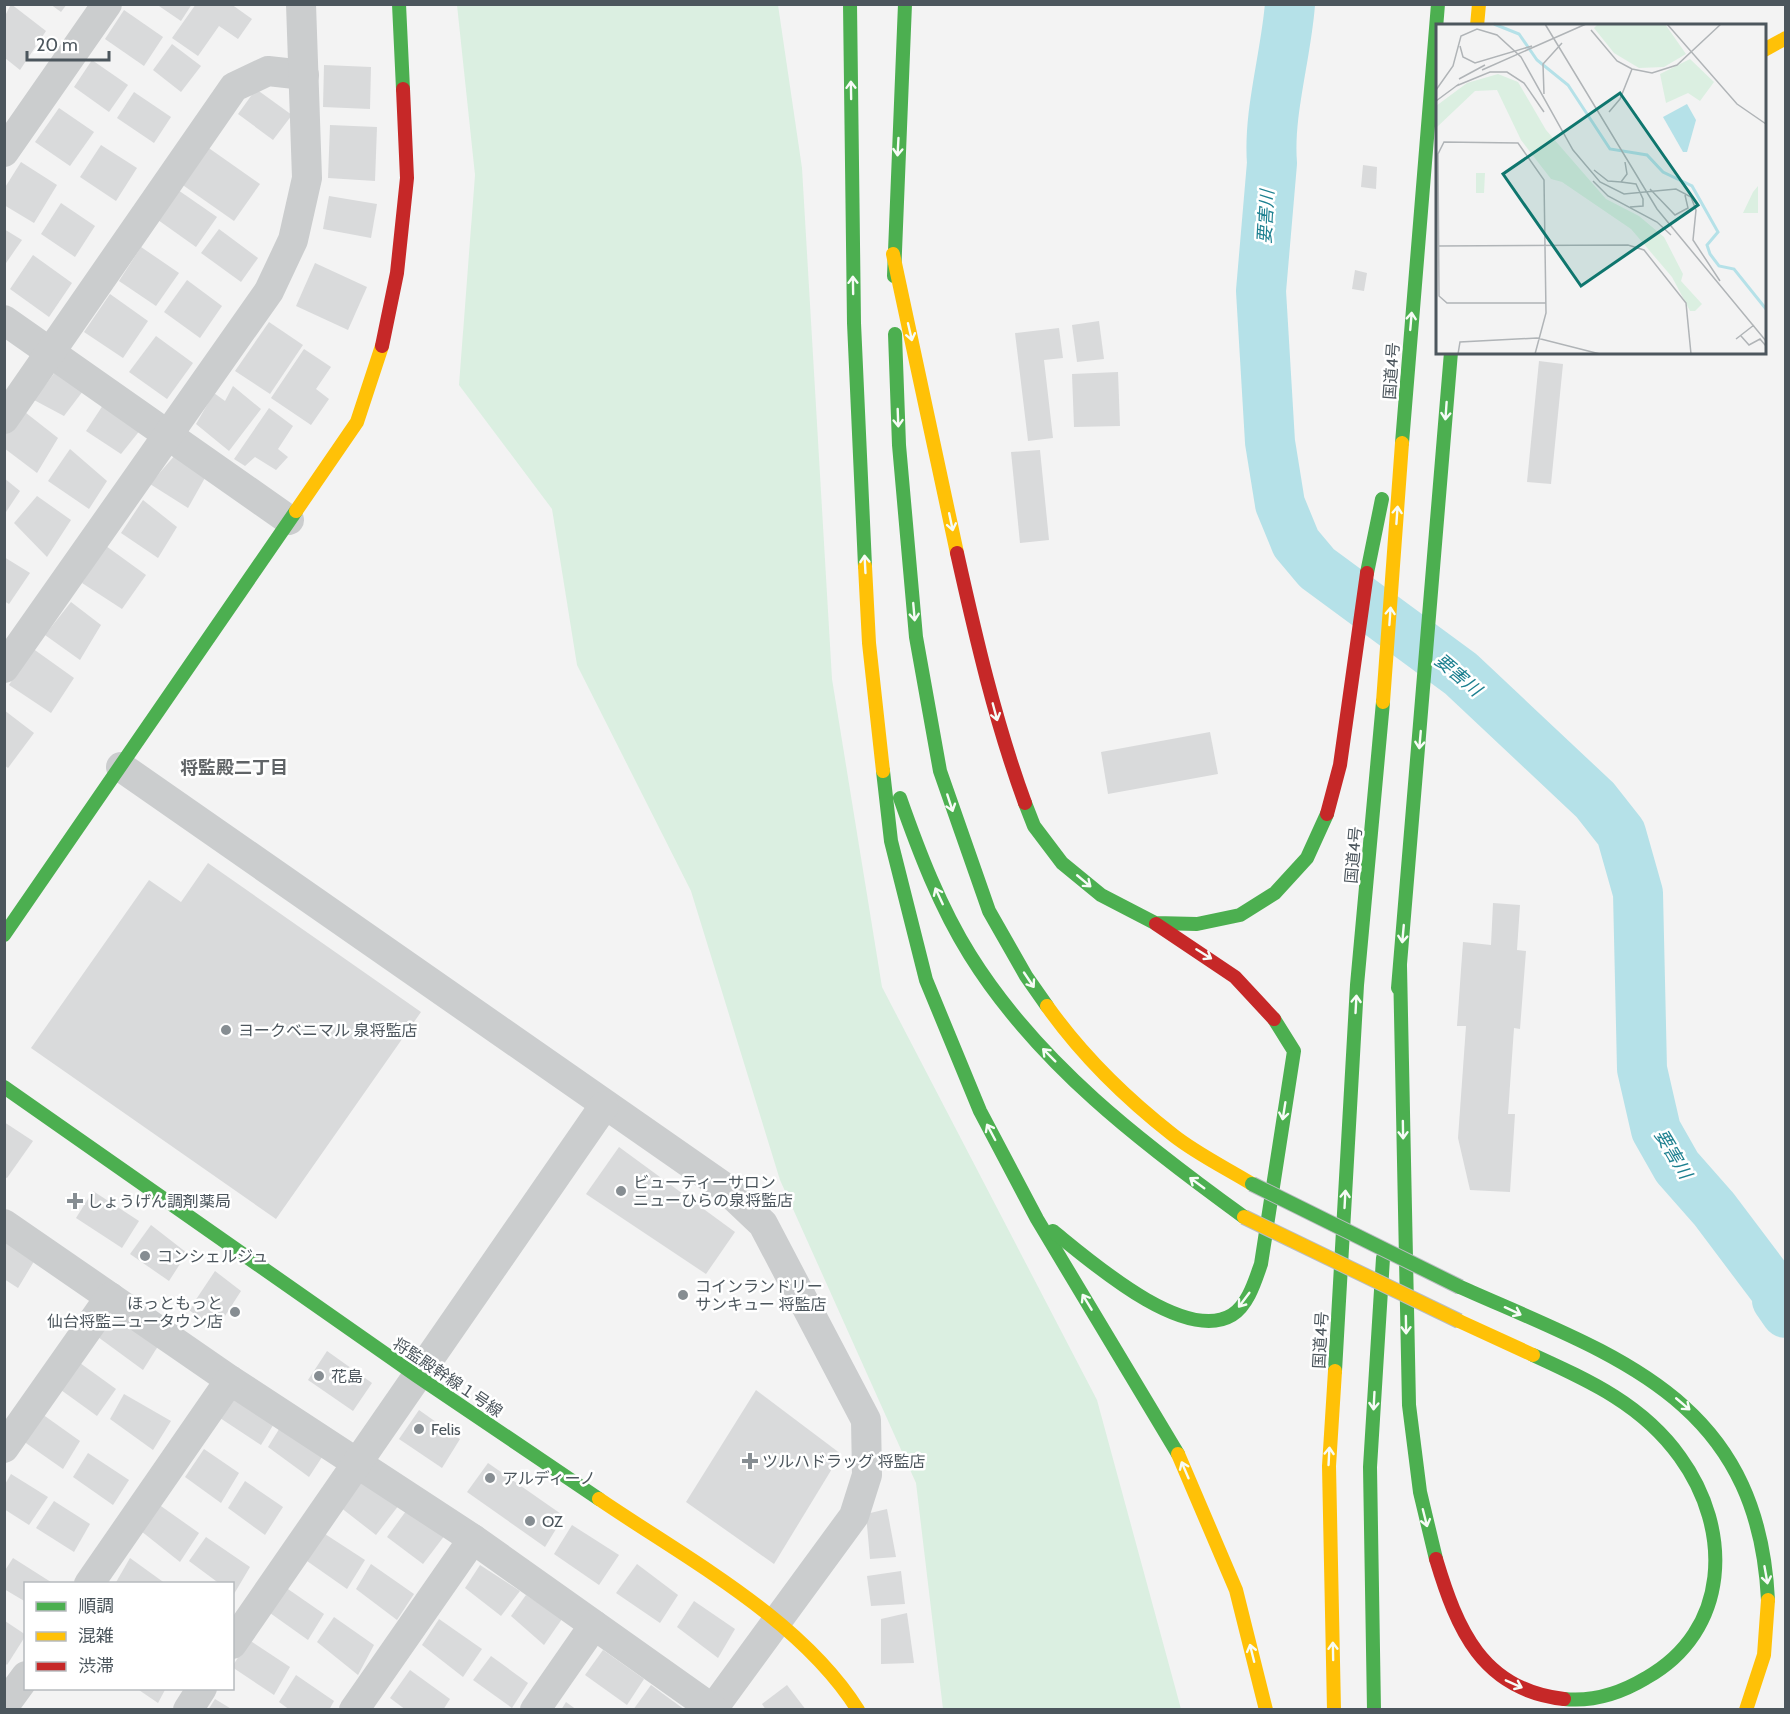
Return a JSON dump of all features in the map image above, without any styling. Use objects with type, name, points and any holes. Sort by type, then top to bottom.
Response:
[{"type":"main road","points":[[4,935],[357,422],[382,348],[397,273],[407,178],[399,4]]},
{"type":"main road","points":[[850,4],[854,323],[869,643],[891,841],[926,980],[980,1111],[1037,1219],[1174,1445],[1236,1590],[1266,1710]]},
{"type":"main road","points":[[905,4],[893,254],[899,445],[916,637],[940,771],[989,911],[1026,976],[1065,1031],[1104,1073],[1174,1136],[1252,1184],[1460,1287],[1634,1367],[1693,1412],[1735,1469],[1748,1496],[1769,1591],[1767,1641],[1752,1697],[1746,1710]]},
{"type":"main road","name":"国道4号","points":[[1436,24],[1438,4]]},
{"type":"main road","points":[[1477,24],[1479,4]]},
{"type":"main road","name":"国道4号","points":[[1334,1710],[1329,1466],[1357,985],[1387,658],[1406,385],[1436,28]]},
{"type":"main road","points":[[1766,49],[1785,38]]},
{"type":"main road","points":[[893,254],[975,635],[1004,745],[1034,826],[1062,863],[1101,895],[1155,923],[1215,960],[1260,998],[1280,1023],[1294,1051],[1261,1264],[1252,1289],[1231,1317],[1208,1323],[1183,1317],[1130,1291],[1037,1219]]},
{"type":"main road","points":[[1389,1145],[1400,966],[1451,354]]},
{"type":"main road","points":[[1155,923],[1197,924],[1240,915],[1275,893],[1307,858],[1327,814],[1340,765],[1369,558],[1406,385]]},
{"type":"main road","points":[[869,643],[894,781],[916,846],[952,924],[999,998],[1039,1045],[1088,1094],[1158,1155],[1244,1217],[1459,1321],[1595,1383],[1634,1408],[1691,1472],[1712,1512],[1716,1545],[1716,1579],[1707,1614],[1689,1645],[1661,1671],[1627,1689],[1596,1697],[1563,1699],[1538,1695],[1504,1679],[1478,1656],[1454,1614],[1435,1557],[1420,1495],[1407,1398],[1400,966]]},
{"type":"main road","name":"将監殿幹線１号線","points":[[4,1087],[417,1376],[778,1620],[843,1686],[858,1710]]},
{"type":"main road","points":[[1374,1710],[1370,1467],[1384,1229]]},
{"type":"street","points":[[4,152],[107,4]]},
{"type":"street","points":[[4,668],[269,291],[293,240],[307,178],[301,4]]},
{"type":"street","points":[[4,419],[234,87],[268,71],[304,75]]},
{"type":"street","points":[[4,320],[289,520]]},
{"type":"street","points":[[4,1224],[230,1380],[473,1539],[713,1709],[854,1516],[867,1475],[866,1420],[763,1224],[724,1187],[604,1106],[121,767]]},
{"type":"street","points":[[234,1641],[604,1106]]},
{"type":"street","points":[[4,1448],[110,1297]]},
{"type":"street","points":[[90,1582],[230,1380]]},
{"type":"street","points":[[354,1710],[473,1539]]},
{"type":"street","points":[[535,1710],[594,1624]]},
{"type":"street","points":[[4,1706],[24,1679]]},
{"type":"street","points":[[188,1710],[201,1690]]},
{"type":"green space","points":[[457,5],[778,5],[802,168],[832,679],[882,987],[1097,1400],[1181,1709],[943,1709],[916,1483],[780,1180],[691,891],[577,665],[552,509],[459,385],[475,175]]},
{"type":"building","points":[[11,4],[46,31],[20,70],[5,58],[5,16]]},
{"type":"building","points":[[50,4],[67,4],[61,12]]},
{"type":"building","points":[[156,4],[192,4],[181,21]]},
{"type":"building","points":[[196,4],[231,4],[252,19],[238,39],[219,26],[198,56],[172,38]]},
{"type":"building","points":[[124,10],[163,37],[144,66],[105,39]]},
{"type":"building","points":[[172,44],[201,66],[181,92],[153,70]]},
{"type":"building","points":[[92,60],[128,85],[109,112],[74,87]]},
{"type":"building","points":[[324,65],[371,67],[370,109],[323,107]]},
{"type":"building","points":[[256,89],[292,115],[273,140],[238,114]]},
{"type":"building","points":[[134,92],[171,117],[154,143],[117,118]]},
{"type":"building","points":[[59,108],[94,132],[70,166],[35,142]]},
{"type":"building","points":[[330,125],[377,127],[375,181],[328,178]]},
{"type":"building","points":[[203,144],[260,184],[234,221],[177,181]]},
{"type":"building","points":[[101,145],[137,168],[116,201],[80,177]]},
{"type":"building","points":[[21,162],[57,185],[34,223],[4,205],[4,189]]},
{"type":"building","points":[[1363,165],[1377,167],[1376,189],[1361,187]]},
{"type":"building","points":[[178,190],[217,217],[196,247],[158,220]]},
{"type":"building","points":[[329,196],[377,204],[371,238],[323,229]]},
{"type":"building","points":[[61,203],[95,226],[75,257],[41,234]]},
{"type":"building","points":[[4,229],[22,240],[4,266]]},
{"type":"building","points":[[219,229],[258,258],[241,282],[201,253]]},
{"type":"building","points":[[141,247],[179,273],[156,306],[119,281]]},
{"type":"building","points":[[33,255],[72,283],[49,317],[10,289]]},
{"type":"building","points":[[315,263],[367,287],[348,330],[296,306]]},
{"type":"building","points":[[1355,270],[1367,273],[1364,291],[1352,289]]},
{"type":"building","points":[[187,280],[222,306],[200,338],[164,312]]},
{"type":"building","points":[[110,294],[148,321],[123,358],[84,332]]},
{"type":"building","points":[[1099,321],[1104,359],[1077,362],[1072,325]]},
{"type":"building","points":[[269,322],[303,345],[270,394],[235,371]]},
{"type":"building","points":[[1059,328],[1063,358],[1044,360],[1053,438],[1028,441],[1015,333]]},
{"type":"building","points":[[156,336],[193,363],[167,399],[129,372]]},
{"type":"building","points":[[304,349],[331,367],[316,389],[329,399],[311,425],[271,398]]},
{"type":"building","points":[[1539,361],[1563,364],[1551,484],[1527,482]]},
{"type":"building","points":[[59,367],[86,387],[64,416],[34,400]]},
{"type":"building","points":[[1118,372],[1120,426],[1074,427],[1072,374]]},
{"type":"building","points":[[233,386],[261,409],[229,451],[196,424],[214,393],[225,401]]},
{"type":"building","points":[[107,399],[145,424],[121,454],[86,431]]},
{"type":"building","points":[[269,408],[293,426],[278,449],[288,457],[276,470],[255,457],[245,466],[234,459]]},
{"type":"building","points":[[21,409],[58,438],[37,473],[4,448],[4,432]]},
{"type":"building","points":[[70,449],[107,481],[89,509],[48,481]]},
{"type":"building","points":[[1040,450],[1049,540],[1020,543],[1011,452]]},
{"type":"building","points":[[176,454],[206,476],[188,508],[150,484]]},
{"type":"building","points":[[4,478],[20,491],[4,515]]},
{"type":"building","points":[[37,496],[71,520],[47,557],[14,523]]},
{"type":"building","points":[[143,500],[177,527],[158,558],[121,533]]},
{"type":"building","points":[[106,546],[146,575],[122,609],[82,583]]},
{"type":"building","points":[[4,557],[30,573],[9,604],[4,601]]},
{"type":"building","points":[[71,602],[101,625],[80,660],[45,635]]},
{"type":"building","points":[[32,648],[74,678],[51,713],[9,685]]},
{"type":"building","points":[[4,710],[34,733],[8,768],[4,765]]},
{"type":"building","points":[[1210,732],[1218,774],[1108,794],[1101,752]]},
{"type":"building","name":"ヨークベニマル 泉将監店","points":[[208,863],[421,1012],[276,1219],[31,1048],[149,880],[181,902]]},
{"type":"building","points":[[1493,903],[1520,905],[1517,950],[1526,951],[1520,1029],[1514,1028],[1508,1114],[1515,1114],[1510,1192],[1470,1190],[1458,1138],[1466,1026],[1457,1026],[1463,942],[1491,945]]},
{"type":"building","points":[[4,1122],[33,1141],[7,1178],[4,1177]]},
{"type":"building","points":[[619,1147],[735,1232],[706,1274],[586,1194]]},
{"type":"building","points":[[93,1191],[139,1221],[122,1248],[76,1218]]},
{"type":"building","points":[[151,1225],[187,1253],[169,1281],[130,1254]]},
{"type":"building","points":[[4,1240],[36,1258],[18,1288],[4,1279]]},
{"type":"building","points":[[215,1271],[241,1291],[216,1330],[189,1310]]},
{"type":"building","points":[[113,1309],[160,1343],[143,1370],[98,1337]]},
{"type":"building","points":[[327,1351],[372,1383],[353,1411],[308,1380]]},
{"type":"building","points":[[80,1363],[116,1389],[97,1416],[61,1390]]},
{"type":"building","points":[[756,1390],[841,1454],[774,1564],[686,1502]]},
{"type":"building","points":[[124,1394],[171,1421],[153,1450],[110,1419]]},
{"type":"building","points":[[234,1396],[275,1422],[261,1445],[220,1418]]},
{"type":"building","points":[[419,1410],[460,1439],[442,1468],[399,1439]]},
{"type":"building","points":[[42,1414],[80,1441],[63,1469],[23,1441]]},
{"type":"building","points":[[281,1426],[324,1454],[309,1477],[268,1447]]},
{"type":"building","points":[[204,1449],[239,1473],[221,1503],[185,1477]]},
{"type":"building","points":[[88,1453],[129,1480],[113,1505],[73,1477]]},
{"type":"building","points":[[488,1463],[564,1516],[545,1547],[467,1492]]},
{"type":"building","points":[[11,1474],[48,1497],[29,1525],[4,1509],[4,1486]]},
{"type":"building","points":[[358,1479],[399,1505],[376,1535],[340,1507]]},
{"type":"building","points":[[245,1481],[283,1507],[265,1535],[228,1508]]},
{"type":"building","points":[[54,1501],[90,1524],[74,1552],[36,1528]]},
{"type":"building","points":[[158,1504],[199,1533],[180,1562],[141,1531]]},
{"type":"building","points":[[887,1509],[896,1557],[870,1559],[866,1514]]},
{"type":"building","points":[[406,1511],[445,1535],[423,1564],[387,1537]]},
{"type":"building","points":[[572,1525],[619,1555],[599,1585],[554,1554]]},
{"type":"building","points":[[325,1534],[365,1560],[347,1589],[307,1561]]},
{"type":"building","points":[[206,1537],[250,1567],[234,1594],[234,1582],[217,1582],[189,1561]]},
{"type":"building","points":[[13,1558],[51,1582],[24,1582],[24,1601],[4,1589],[4,1572]]},
{"type":"building","points":[[130,1558],[163,1582],[116,1582]]},
{"type":"building","points":[[371,1564],[414,1594],[397,1620],[356,1589]]},
{"type":"building","points":[[637,1564],[678,1595],[660,1623],[616,1593]]},
{"type":"building","points":[[480,1565],[520,1591],[501,1616],[465,1588]]},
{"type":"building","points":[[901,1571],[905,1604],[871,1606],[867,1576]]},
{"type":"building","points":[[285,1587],[324,1614],[308,1640],[270,1613]]},
{"type":"building","points":[[526,1595],[562,1619],[544,1645],[511,1616]]},
{"type":"building","points":[[694,1601],[735,1629],[718,1658],[677,1627]]},
{"type":"building","points":[[907,1613],[914,1663],[881,1664],[881,1619]]},
{"type":"building","points":[[334,1617],[374,1645],[358,1675],[317,1642]]},
{"type":"building","points":[[439,1619],[482,1649],[463,1677],[422,1645]]},
{"type":"building","points":[[5,1621],[24,1634],[24,1638],[7,1665],[5,1663]]},
{"type":"building","points":[[249,1640],[290,1667],[274,1695],[234,1668],[234,1664]]},
{"type":"building","points":[[603,1650],[644,1679],[627,1705],[585,1675]]},
{"type":"building","points":[[491,1656],[528,1683],[512,1708],[473,1680]]},
{"type":"building","points":[[410,1670],[450,1699],[443,1710],[406,1710],[390,1698]]},
{"type":"building","points":[[296,1675],[334,1701],[329,1710],[290,1710],[279,1702]]},
{"type":"building","points":[[651,1685],[685,1710],[633,1710]]},
{"type":"building","points":[[787,1685],[806,1710],[766,1710],[762,1704]]},
{"type":"building","points":[[139,1690],[165,1690],[158,1703]]},
{"type":"building","points":[[215,1699],[233,1710],[208,1710]]},
{"type":"building","points":[[566,1702],[577,1710],[561,1710]]},
{"type":"waterway","name":"要害川","points":[[1290,4],[1275,104],[1261,291],[1270,442],[1280,504],[1296,543],[1317,568],[1461,674],[1595,800],[1621,833],[1638,893],[1642,1069],[1656,1130],[1677,1167],[1714,1209],[1778,1294],[1777,1300],[1786,1313]]},
{"type":"traffic: fast","points":[[399,4],[403,89]]},
{"type":"traffic: fast","points":[[850,4],[854,323],[865,566]]},
{"type":"traffic: fast","points":[[894,276],[905,4]]},
{"type":"traffic: fast","points":[[1436,24],[1438,4]]},
{"type":"traffic: fast","points":[[1402,443],[1436,28]]},
{"type":"traffic: fast","points":[[895,334],[899,445],[916,637],[940,771],[989,911],[1026,976],[1047,1006]]},
{"type":"traffic: fast","points":[[1398,988],[1451,354]]},
{"type":"traffic: fast","points":[[1367,573],[1382,499]]},
{"type":"traffic: fast","points":[[4,935],[296,511]]},
{"type":"traffic: fast","points":[[1335,1371],[1357,985],[1383,702]]},
{"type":"traffic: fast","points":[[883,771],[891,841],[926,980],[980,1111],[1037,1219],[1178,1454]]},
{"type":"traffic: fast","points":[[900,798],[931,879],[959,937],[997,995],[1027,1032],[1094,1099],[1130,1130],[1244,1217]]},
{"type":"traffic: fast","points":[[1025,803],[1034,826],[1062,863],[1101,895],[1155,923],[1197,924],[1240,915],[1275,893],[1307,858],[1327,814]]},
{"type":"traffic: fast","points":[[1400,966],[1409,1405],[1420,1492],[1436,1559]]},
{"type":"traffic: fast","points":[[1053,1231],[1113,1278],[1164,1309],[1189,1318],[1212,1321],[1238,1311],[1250,1292],[1261,1264],[1294,1051],[1274,1019]]},
{"type":"traffic: fast","points":[[4,1087],[417,1376],[599,1499]]},
{"type":"traffic: fast","points":[[1252,1184],[1460,1287]]},
{"type":"traffic: fast","points":[[1374,1710],[1370,1467],[1383,1258]]},
{"type":"traffic: fast","points":[[1460,1287],[1573,1337],[1624,1364],[1670,1394],[1708,1431],[1738,1476],[1758,1532],[1768,1600]]},
{"type":"traffic: fast","points":[[1533,1355],[1614,1396],[1649,1423],[1665,1439],[1680,1457],[1697,1486],[1709,1516],[1715,1547],[1714,1577],[1708,1607],[1694,1634],[1674,1658],[1646,1678],[1617,1692],[1596,1698],[1564,1699]]},
{"type":"traffic: slow","points":[[1477,24],[1479,4]]},
{"type":"traffic: slow","points":[[1766,49],[1786,38]]},
{"type":"traffic: slow","points":[[893,254],[957,553]]},
{"type":"traffic: slow","points":[[296,511],[357,422],[382,346]]},
{"type":"traffic: slow","points":[[1383,702],[1402,443]]},
{"type":"traffic: slow","points":[[865,566],[869,643],[883,771]]},
{"type":"traffic: slow","points":[[1047,1006],[1060,1024],[1106,1075],[1156,1121],[1182,1142],[1252,1184]]},
{"type":"traffic: slow","points":[[1244,1217],[1459,1321]]},
{"type":"traffic: slow","points":[[1459,1321],[1533,1355]]},
{"type":"traffic: slow","points":[[1334,1710],[1329,1466],[1335,1371]]},
{"type":"traffic: slow","points":[[1178,1454],[1236,1590],[1266,1710]]},
{"type":"traffic: slow","points":[[599,1499],[705,1568],[774,1619],[806,1647],[834,1677],[858,1710]]},
{"type":"traffic: slow","points":[[1746,1710],[1764,1655],[1768,1600]]},
{"type":"traffic: jam","points":[[382,346],[397,273],[407,178],[403,89]]},
{"type":"traffic: jam","points":[[957,553],[995,710],[1025,803]]},
{"type":"traffic: jam","points":[[1327,814],[1340,765],[1367,573]]},
{"type":"traffic: jam","points":[[1156,924],[1235,977],[1274,1019]]},
{"type":"traffic: jam","points":[[1436,1559],[1453,1609],[1477,1652],[1493,1669],[1512,1683],[1536,1693],[1564,1699]]},
{"type":"place","name":"ヨークベニマル 泉将監店","points":[[226,1030]]},
{"type":"place","name":"ビューティーサロン ニューひらの泉将監店","points":[[621,1191]]},
{"type":"place","name":"しょうげん調剤薬局","points":[[75,1201]]},
{"type":"place","name":"コンシェルジュ","points":[[145,1256]]},
{"type":"place","name":"コインランドリー サンキュー 将監店","points":[[683,1295]]},
{"type":"place","name":"ほっともっと 仙台将監ニュータウン店","points":[[235,1312]]},
{"type":"place","name":"花島","points":[[319,1376]]},
{"type":"place","name":"Felis","points":[[419,1429]]},
{"type":"place","name":"ツルハドラッグ 将監店","points":[[750,1461]]},
{"type":"place","name":"アルディーノ","points":[[490,1478]]},
{"type":"place","name":"OZ","points":[[530,1521]]},
{"type":"district","name":"将監殿二丁目","points":[[234,768]]}]
